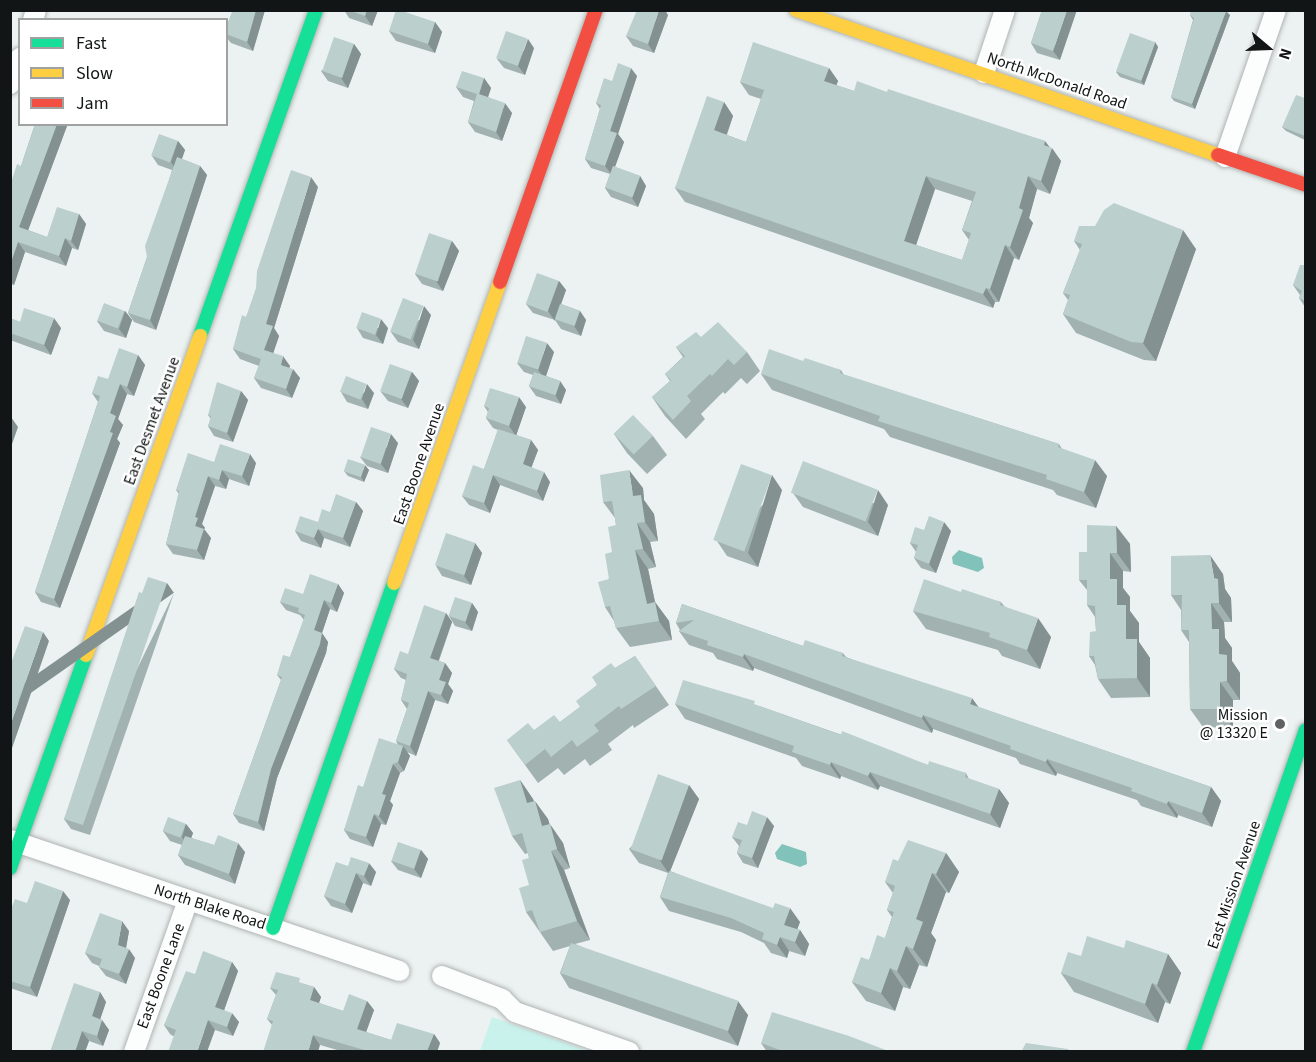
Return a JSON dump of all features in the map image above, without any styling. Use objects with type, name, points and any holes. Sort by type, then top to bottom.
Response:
[{"type":"street","name":"East Desmet Avenue","points":[[15,841],[316,10]]},
{"type":"street","name":"East Boone Avenue","points":[[273,928],[596,10]]},
{"type":"street","name":"North McDonald Road","points":[[796,10],[1305,184]]},
{"type":"street","points":[[984,73],[1005,10]]},
{"type":"street","points":[[1225,157],[1276,10]]},
{"type":"street","points":[[10,84],[18,63]]},
{"type":"street","name":"East Mission Avenue","points":[[1193,1052],[1305,730]]},
{"type":"street","points":[[10,868],[15,841]]},
{"type":"street","name":"North Blake Road","points":[[15,841],[400,971]]},
{"type":"street","name":"East Boone Lane","points":[[134,1052],[188,900]]},
{"type":"street","points":[[441,976],[502,999],[515,1012],[629,1052]]},
{"type":"shaded area","points":[[959,550],[982,558],[984,568],[978,572],[953,564],[952,557]]},
{"type":"shaded area","points":[[782,844],[806,852],[807,864],[800,867],[777,859],[775,853]]},
{"type":"shaded area","points":[[492,1017],[588,1051],[480,1051]]},
{"type":"building","points":[[233,10],[256,10],[247,42],[228,35],[228,23]]},
{"type":"building","points":[[348,10],[367,10],[365,16]]},
{"type":"building","points":[[396,10],[435,22],[428,44],[389,31]]},
{"type":"building","points":[[637,10],[659,10],[648,44],[626,36]]},
{"type":"building","points":[[1042,10],[1067,10],[1053,51],[1031,43]]},
{"type":"building","points":[[1191,10],[1226,11],[1192,104],[1171,97],[1194,18],[1190,15]]},
{"type":"building","points":[[506,31],[528,39],[518,66],[496,58]]},
{"type":"building","points":[[1130,33],[1155,42],[1141,81],[1116,72]]},
{"type":"building","points":[[334,37],[354,44],[342,78],[322,71]]},
{"type":"building","points":[[753,42],[829,68],[824,81],[854,91],[857,81],[887,92],[888,89],[1045,141],[1044,145],[1052,148],[1041,181],[1028,176],[1019,208],[1023,210],[1010,247],[1005,245],[990,289],[986,288],[983,294],[675,188],[707,96],[724,102],[714,130],[746,142],[764,90],[740,82]],"holes":[[[926,176],[976,192],[962,230],[971,233],[962,260],[904,241]]]},
{"type":"building","points":[[618,63],[631,68],[610,131],[617,133],[605,166],[585,159],[601,105],[596,103],[604,78],[612,81]]},
{"type":"building","points":[[462,71],[484,78],[479,94],[505,103],[496,132],[468,122],[477,94],[456,87]]},
{"type":"building","points":[[1296,95],[1305,98],[1305,136],[1282,127]]},
{"type":"building","points":[[34,126],[56,126],[19,227],[47,237],[57,207],[79,214],[71,241],[65,238],[59,256],[18,242],[10,265],[10,186],[17,164],[21,166]]},
{"type":"building","points":[[159,134],[178,141],[170,162],[151,156]]},
{"type":"building","points":[[177,157],[200,166],[150,320],[128,313],[147,257],[145,246]]},
{"type":"building","points":[[613,166],[640,176],[632,198],[605,188]]},
{"type":"building","points":[[291,170],[311,177],[266,324],[273,326],[264,350],[283,356],[281,365],[293,369],[286,389],[254,378],[261,359],[233,349],[242,315],[246,317],[256,288],[257,271]]},
{"type":"building","points":[[1114,203],[1183,230],[1143,343],[1131,342],[1063,314],[1070,295],[1063,293],[1082,244],[1074,241],[1079,226],[1095,226],[1104,210]]},
{"type":"building","points":[[429,233],[452,241],[438,281],[415,274]]},
{"type":"building","points":[[1300,265],[1305,265],[1305,301],[1299,298],[1302,291],[1293,285]]},
{"type":"building","points":[[537,273],[559,281],[547,312],[526,304]]},
{"type":"building","points":[[403,298],[424,306],[411,339],[390,332]]},
{"type":"building","points":[[104,303],[125,311],[118,329],[97,321]]},
{"type":"building","points":[[560,304],[580,311],[575,326],[555,319]]},
{"type":"building","points":[[24,308],[54,318],[44,345],[10,333],[10,318],[20,322]]},
{"type":"building","points":[[362,312],[381,319],[375,335],[356,328]]},
{"type":"building","points":[[718,322],[747,352],[734,365],[728,359],[712,376],[710,374],[687,396],[691,401],[673,420],[652,397],[671,380],[665,374],[685,356],[676,347],[696,332],[701,337]]},
{"type":"building","points":[[526,336],[547,343],[538,369],[517,363]]},
{"type":"building","points":[[119,348],[138,355],[127,387],[120,384],[110,413],[116,416],[110,432],[113,433],[54,599],[35,592],[100,396],[92,393],[98,376],[108,379]]},
{"type":"building","points":[[769,349],[803,361],[805,358],[841,370],[840,373],[1059,444],[1058,447],[1095,460],[1084,492],[1046,479],[1047,475],[878,421],[880,416],[761,374]]},
{"type":"building","points":[[390,364],[412,372],[402,399],[380,391]]},
{"type":"building","points":[[534,372],[560,381],[556,395],[529,386]]},
{"type":"building","points":[[346,376],[367,384],[360,400],[340,392]]},
{"type":"building","points":[[217,382],[241,391],[227,433],[208,426],[211,416],[208,415]]},
{"type":"building","points":[[490,388],[519,397],[509,426],[486,418],[489,408],[484,406]]},
{"type":"building","points":[[633,415],[653,436],[634,455],[614,434]]},
{"type":"building","points":[[371,427],[391,434],[380,464],[361,457]]},
{"type":"building","points":[[498,429],[531,440],[523,464],[544,472],[537,491],[493,475],[484,503],[462,496],[473,465],[484,469]]},
{"type":"building","points":[[220,444],[250,454],[242,476],[222,470],[219,480],[208,476],[195,517],[198,518],[195,526],[204,529],[197,550],[166,544],[179,491],[176,490],[188,453],[214,462]]},
{"type":"building","points":[[348,459],[365,465],[361,477],[344,471]]},
{"type":"building","points":[[803,461],[878,490],[866,521],[791,493]]},
{"type":"building","points":[[741,464],[772,475],[744,551],[713,540]]},
{"type":"building","points":[[629,470],[633,496],[641,495],[645,522],[637,523],[643,549],[635,550],[647,604],[655,602],[659,621],[616,628],[610,606],[605,607],[598,582],[609,579],[605,554],[612,552],[608,527],[616,525],[612,501],[603,502],[600,475]]},
{"type":"building","points":[[336,494],[356,502],[343,538],[318,529],[314,538],[295,531],[300,516],[318,522],[322,509],[330,512]]},
{"type":"building","points":[[929,516],[944,522],[929,564],[914,558],[918,545],[910,543],[915,527],[924,530]]},
{"type":"building","points":[[1087,525],[1116,526],[1117,553],[1110,553],[1110,579],[1117,579],[1117,605],[1126,605],[1126,639],[1137,639],[1137,678],[1098,679],[1094,656],[1089,656],[1090,632],[1096,631],[1095,606],[1087,605],[1087,580],[1079,580],[1079,552],[1087,552]]},
{"type":"building","points":[[446,533],[475,543],[464,575],[435,565]]},
{"type":"building","points":[[1210,555],[1214,578],[1218,579],[1219,603],[1211,603],[1212,629],[1219,629],[1219,654],[1227,655],[1227,681],[1220,682],[1220,709],[1190,709],[1189,630],[1181,630],[1182,595],[1171,595],[1171,556]]},
{"type":"building","points":[[310,574],[338,584],[331,603],[324,600],[314,630],[322,633],[320,644],[271,769],[258,822],[233,814],[282,677],[277,675],[283,655],[290,657],[305,615],[298,612],[299,608],[280,602],[285,588],[303,594]]},
{"type":"building","points":[[148,577],[167,583],[83,825],[64,819],[139,592],[142,593]]},
{"type":"building","points":[[924,579],[961,592],[962,589],[1001,602],[1000,605],[1038,618],[1027,650],[989,637],[990,633],[913,611]]},
{"type":"building","points":[[455,597],[472,603],[466,622],[448,616]]},
{"type":"building","points":[[682,604],[803,646],[805,640],[843,653],[842,656],[972,698],[970,704],[1211,787],[1202,813],[1168,801],[1167,804],[1131,791],[1132,788],[1047,759],[1046,762],[1010,749],[1011,746],[923,715],[922,718],[744,654],[743,657],[707,645],[708,641],[679,631],[694,620],[676,623]]},
{"type":"building","points":[[424,605],[446,613],[430,658],[445,663],[439,680],[446,682],[441,695],[428,691],[410,746],[396,741],[409,703],[401,700],[407,674],[394,669],[400,651],[408,654]]},
{"type":"building","points":[[25,626],[43,632],[10,726],[10,666]]},
{"type":"building","points":[[635,656],[656,686],[621,709],[619,706],[594,725],[599,731],[577,747],[572,740],[551,757],[545,749],[525,765],[507,740],[528,723],[534,730],[554,715],[560,722],[580,707],[576,701],[597,685],[592,677],[611,663],[615,668]]},
{"type":"building","points":[[683,680],[755,701],[754,704],[841,735],[842,731],[928,765],[929,761],[966,773],[965,777],[999,789],[990,814],[870,772],[868,776],[831,762],[830,765],[792,752],[794,746],[675,704]]},
{"type":"building","points":[[379,738],[403,746],[398,762],[393,764],[382,794],[386,795],[379,816],[374,814],[366,837],[344,830],[358,785],[363,787]]},
{"type":"building","points":[[658,774],[689,785],[662,860],[631,849]]},
{"type":"building","points":[[520,780],[527,803],[535,801],[542,826],[550,824],[557,849],[551,851],[577,921],[540,932],[532,910],[526,912],[519,888],[529,885],[522,860],[529,858],[522,833],[512,836],[494,788]]},
{"type":"building","points":[[752,811],[767,817],[752,858],[737,853],[742,840],[732,837],[738,822],[747,825]]},
{"type":"building","points":[[168,817],[186,824],[180,838],[163,831]]},
{"type":"building","points":[[218,835],[238,843],[229,874],[178,855],[185,836],[214,845]]},
{"type":"building","points":[[908,840],[946,853],[936,874],[932,873],[916,919],[923,922],[913,949],[906,946],[897,971],[890,968],[881,993],[852,982],[861,957],[869,960],[877,935],[885,938],[894,912],[887,910],[895,886],[885,882],[893,859],[898,861]]},
{"type":"building","points":[[398,842],[421,850],[414,869],[391,861]]},
{"type":"building","points":[[351,857],[369,863],[364,876],[356,873],[345,904],[324,896],[336,862],[348,866]]},
{"type":"building","points":[[669,871],[773,908],[775,903],[790,908],[784,925],[800,930],[795,942],[780,937],[777,945],[762,939],[764,933],[731,918],[660,897]]},
{"type":"building","points":[[35,881],[63,891],[30,987],[10,981],[10,912],[15,899],[27,903]]},
{"type":"building","points":[[100,913],[122,921],[118,945],[129,949],[119,974],[99,967],[102,959],[85,953]]},
{"type":"building","points":[[1087,936],[1124,948],[1126,940],[1168,954],[1157,985],[1152,983],[1145,1004],[1061,973],[1068,952],[1081,956]]},
{"type":"building","points":[[571,943],[738,1001],[728,1031],[561,973]]},
{"type":"building","points":[[203,951],[232,962],[215,1007],[232,1013],[227,1027],[208,1020],[197,1052],[168,1052],[176,1030],[164,1025],[186,971],[195,974]]},
{"type":"building","points":[[276,972],[300,978],[299,982],[314,987],[310,1000],[343,1011],[349,994],[367,1001],[357,1029],[391,1040],[397,1023],[434,1034],[427,1051],[430,1052],[371,1052],[313,1035],[308,1052],[263,1052],[273,1021],[267,1019],[278,990],[270,988]]},
{"type":"building","points":[[74,983],[100,992],[92,1016],[102,1020],[97,1036],[82,1031],[75,1052],[50,1052]]},
{"type":"building","points":[[772,1012],[891,1052],[785,1052],[761,1043]]},
{"type":"building","points":[[1026,1043],[1068,1049],[1071,1052],[1021,1052]]},
{"type":"traffic: fast","points":[[200,336],[316,10]]},
{"type":"traffic: fast","points":[[273,928],[394,583]]},
{"type":"traffic: fast","points":[[10,868],[86,655]]},
{"type":"traffic: fast","points":[[1193,1052],[1306,730]]},
{"type":"traffic: slow","points":[[796,10],[1218,155]]},
{"type":"traffic: slow","points":[[394,583],[500,282]]},
{"type":"traffic: slow","points":[[86,655],[200,336]]},
{"type":"traffic: jam","points":[[500,282],[596,10]]},
{"type":"traffic: jam","points":[[1218,155],[1306,185]]},
{"type":"place","name":"Mission @ 13320 E","points":[[1280,724]]}]
